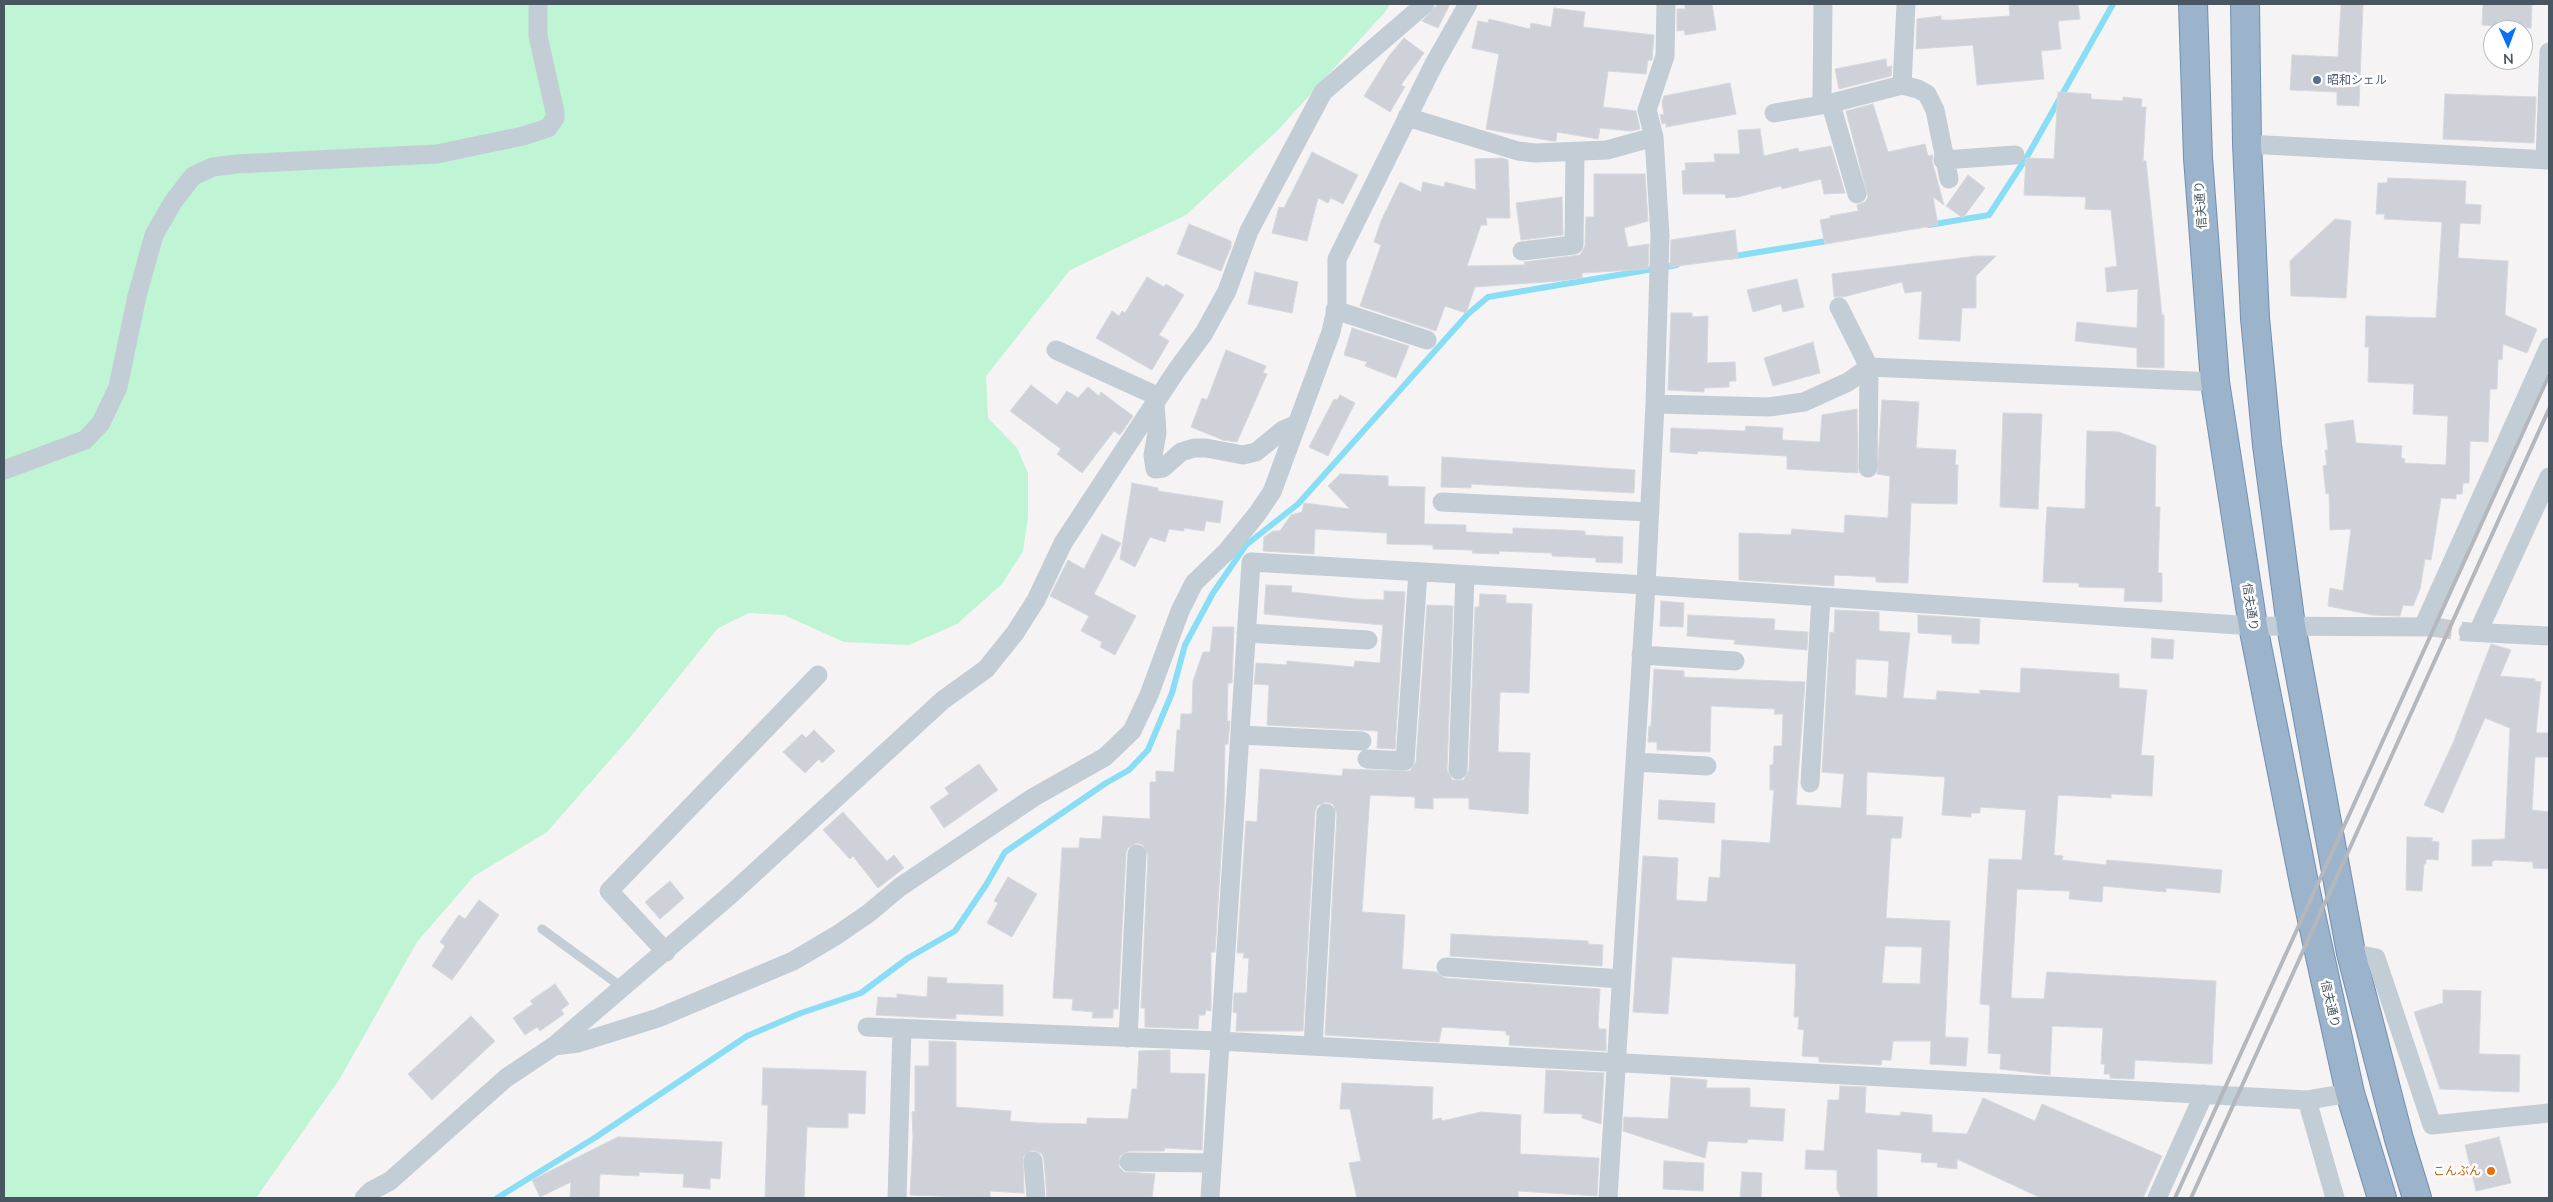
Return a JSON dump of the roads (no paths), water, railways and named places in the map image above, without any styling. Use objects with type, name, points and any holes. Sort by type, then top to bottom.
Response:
[{"type":"highway","name":"信夫通り","points":[[2193,4],[2198,158],[2215,382],[2253,626],[2304,883],[2350,1093],[2382,1198]]},
{"type":"highway","points":[[2245,4],[2247,144],[2255,318],[2267,445],[2291,626],[2351,953],[2399,1138],[2417,1198]]},
{"type":"street","points":[[4,470],[85,440],[101,423],[118,387],[137,296],[154,235],[173,202],[193,176],[213,167],[237,164],[437,154],[523,136],[548,128],[553,123],[555,112],[538,36],[538,4]]},
{"type":"street","points":[[364,1198],[371,1191],[387,1190],[506,1078],[554,1046],[666,952],[943,700],[986,670],[1015,633],[1036,600],[1063,543],[1209,324],[1226,291],[1249,231],[1323,92],[1426,4]]},
{"type":"street","points":[[554,1046],[578,1043],[658,1018],[793,961],[837,935],[869,913],[900,887],[1034,797],[1105,757],[1132,731],[1149,695],[1180,611],[1194,583],[1227,551],[1258,514],[1272,492],[1331,332],[1335,310],[1337,259],[1407,116],[1468,4]]},
{"type":"street","points":[[1608,1198],[1646,585],[1655,404],[1660,236],[1654,137],[1647,110],[1665,56],[1666,4]]},
{"type":"street","points":[[1823,4],[1822,98],[1832,108],[1857,194]]},
{"type":"street","points":[[1902,85],[1906,4]]},
{"type":"street","points":[[2247,144],[2547,160],[2549,52]]},
{"type":"street","points":[[1774,113],[1828,104],[1902,85],[1918,89],[1931,99],[1943,160],[1949,179]]},
{"type":"street","points":[[1407,116],[1518,151],[1535,154],[1607,150],[1654,137]]},
{"type":"street","points":[[1522,251],[1574,245],[1575,152]]},
{"type":"street","points":[[1943,160],[2015,155]]},
{"type":"street","points":[[1839,307],[1869,367],[1868,468]]},
{"type":"street","points":[[1335,310],[1427,340]]},
{"type":"street","points":[[1227,551],[1251,562],[1646,585],[2253,626],[2428,627],[2549,347]]},
{"type":"street","points":[[1056,350],[1157,400]]},
{"type":"street","points":[[1655,404],[1769,407],[1804,402],[1848,382],[1869,367],[2215,382]]},
{"type":"street","points":[[1157,400],[1157,433],[1153,455],[1155,469],[1164,468],[1181,452],[1194,448],[1206,448],[1243,455],[1256,452],[1283,430],[1297,424]]},
{"type":"street","points":[[2549,476],[2472,632],[2549,636]]},
{"type":"street","points":[[1442,502],[1650,512]]},
{"type":"street","points":[[1210,1198],[1251,562]]},
{"type":"street","points":[[1240,735],[1364,750],[1405,760],[1418,572]]},
{"type":"street","points":[[1458,770],[1465,575]]},
{"type":"street","points":[[1810,783],[1821,597]]},
{"type":"street","points":[[1246,633],[1368,640]]},
{"type":"street","points":[[1641,655],[1735,661]]},
{"type":"street","points":[[666,952],[609,891],[818,675]]},
{"type":"street","points":[[1635,762],[1707,766]]},
{"type":"street","points":[[1313,1046],[1326,813]]},
{"type":"street","points":[[1128,1038],[1138,854]]},
{"type":"street","points":[[2351,953],[2376,958],[2432,1125],[2549,1113]]},
{"type":"street","points":[[1446,967],[1621,979]]},
{"type":"street","points":[[867,1027],[1219,1041],[2307,1100],[2350,1093]]},
{"type":"street","points":[[896,1198],[902,1028]]},
{"type":"street","points":[[2157,1198],[2204,1094]]},
{"type":"street","points":[[2307,1100],[2335,1198]]},
{"type":"street","points":[[1033,1161],[1036,1198]]},
{"type":"street","points":[[1129,1162],[1212,1163]]},
{"type":"lane","points":[[542,929],[623,988]]},
{"type":"waterway","points":[[1929,225],[1989,215],[2028,155],[2113,4]]},
{"type":"waterway","points":[[1729,257],[1833,240]]},
{"type":"waterway","points":[[497,1198],[596,1137],[747,1036],[801,1013],[861,993],[908,958],[955,931],[986,885],[1005,852],[1106,783],[1129,770],[1148,750],[1172,693],[1185,645],[1213,593],[1246,545],[1298,504],[1468,314],[1488,297],[1677,265]]},
{"type":"tunnel","points":[[2433,627],[2467,632]]},
{"type":"railway","points":[[2175,1198],[2549,375]]},
{"type":"railway","points":[[2191,1198],[2549,409]]},
{"type":"place","name":"昭和シェル","points":[[2317,80]]},
{"type":"place","name":"こんぶん","points":[[2491,1171]]}]
